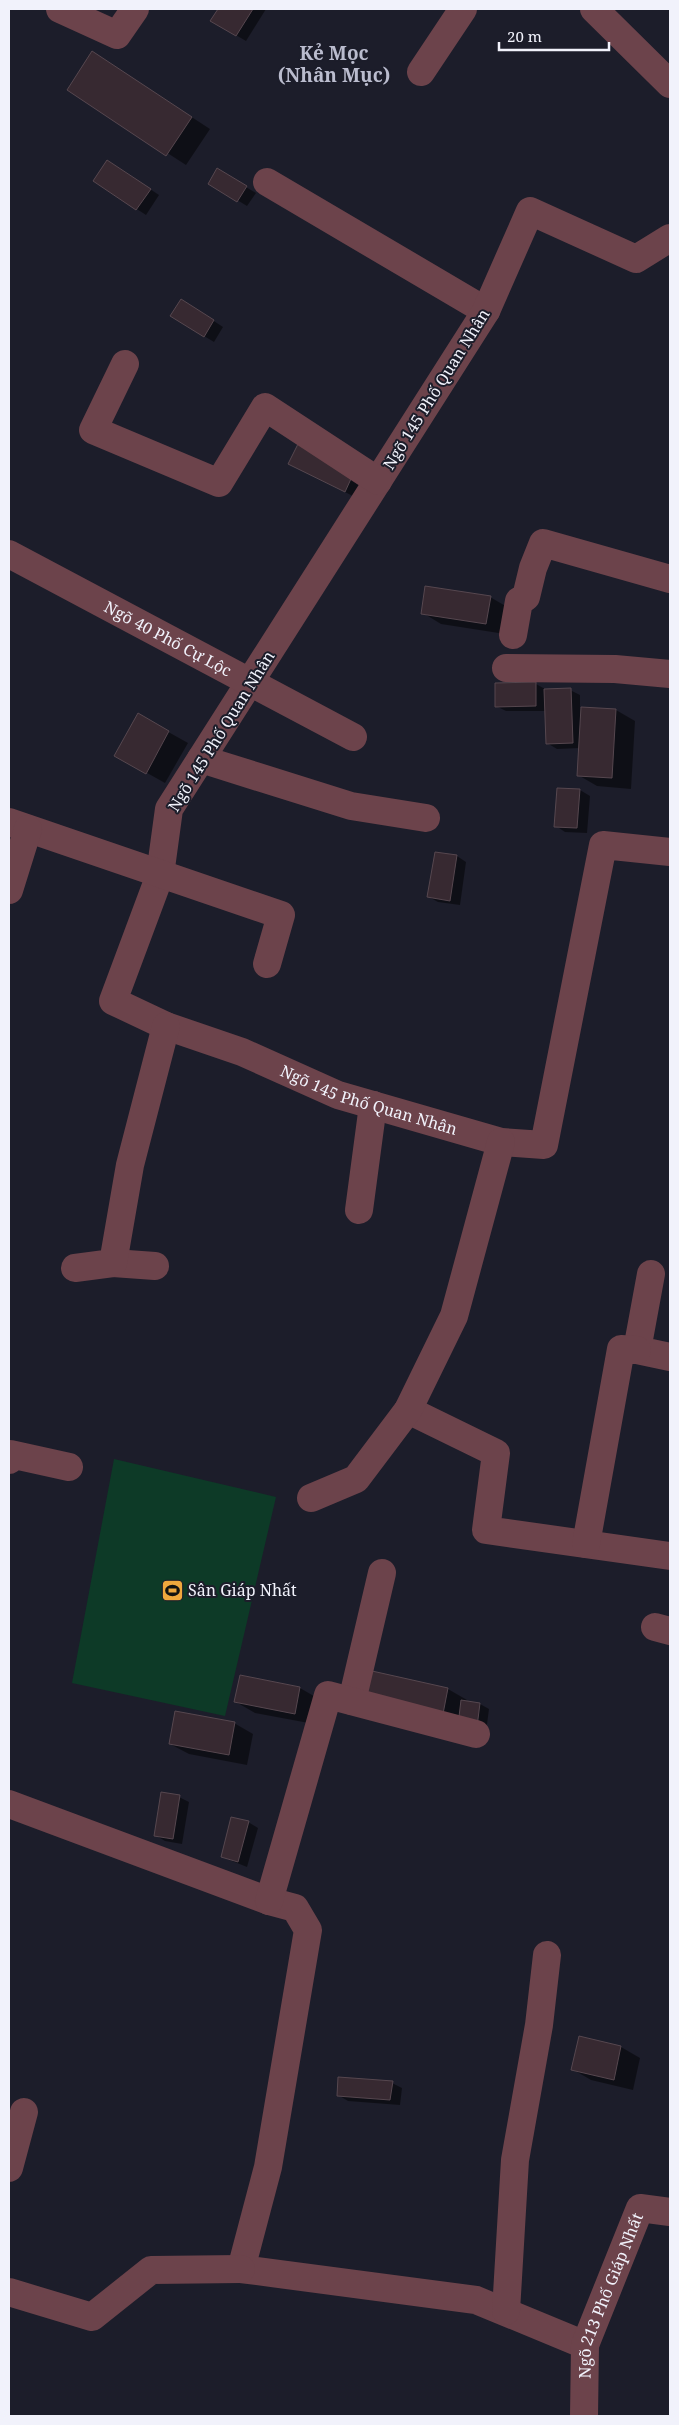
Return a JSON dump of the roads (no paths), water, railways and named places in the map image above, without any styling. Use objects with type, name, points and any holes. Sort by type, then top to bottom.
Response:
[{"type":"street","points":[[60,9],[117,35],[135,9]]},
{"type":"street","points":[[421,72],[463,9]]},
{"type":"street","points":[[594,9],[670,84]]},
{"type":"street","points":[[267,182],[486,311]]},
{"type":"street","name":"Ngõ 145 Phố Quan Nhân","points":[[670,238],[636,259],[530,211],[486,311],[169,809],[160,875],[113,1001],[166,1026],[242,1052],[338,1095],[501,1142],[544,1144],[604,845],[670,852]]},
{"type":"street","points":[[125,364],[93,430],[219,483],[265,407],[378,481]]},
{"type":"street","points":[[513,635],[519,601],[526,597],[532,568],[542,543],[670,579]]},
{"type":"street","name":"Ngõ 40 Phố Cự Lộc","points":[[9,554],[353,737]]},
{"type":"street","points":[[506,668],[614,668],[670,674]]},
{"type":"street","points":[[202,759],[351,806],[426,818]]},
{"type":"street","points":[[9,890],[19,826],[281,915],[266,964]]},
{"type":"street","points":[[113,1264],[130,1165],[166,1026]]},
{"type":"street","points":[[358,1210],[372,1105]]},
{"type":"street","points":[[311,1498],[356,1479],[408,1410],[454,1316],[501,1142]]},
{"type":"street","points":[[75,1268],[113,1264],[155,1266]]},
{"type":"street","points":[[637,1350],[651,1274]]},
{"type":"street","points":[[586,1544],[621,1349],[670,1356]]},
{"type":"street","points":[[408,1410],[496,1453],[486,1530],[670,1556]]},
{"type":"street","points":[[9,1460],[10,1454],[69,1467]]},
{"type":"street","points":[[352,1701],[382,1573]]},
{"type":"street","points":[[270,1901],[328,1695],[476,1734]]},
{"type":"street","points":[[9,1804],[270,1901],[295,1908],[308,1930],[268,2167],[241,2269]]},
{"type":"street","points":[[506,2311],[515,2160],[539,2026],[548,1955]]},
{"type":"street","points":[[9,2168],[24,2112]]},
{"type":"street","name":"Ngõ 213 Phố Giáp Nhất","points":[[584,2416],[586,2345],[640,2208],[670,2212]]},
{"type":"street","points":[[9,2292],[92,2317],[151,2270],[241,2269],[476,2300],[586,2345]]},
{"type":"place","name":"Sân Giáp Nhất","points":[[172,1590]]},
{"type":"district","name":"Kẻ Mọc (Nhân Mục)","points":[[334,64]]}]
